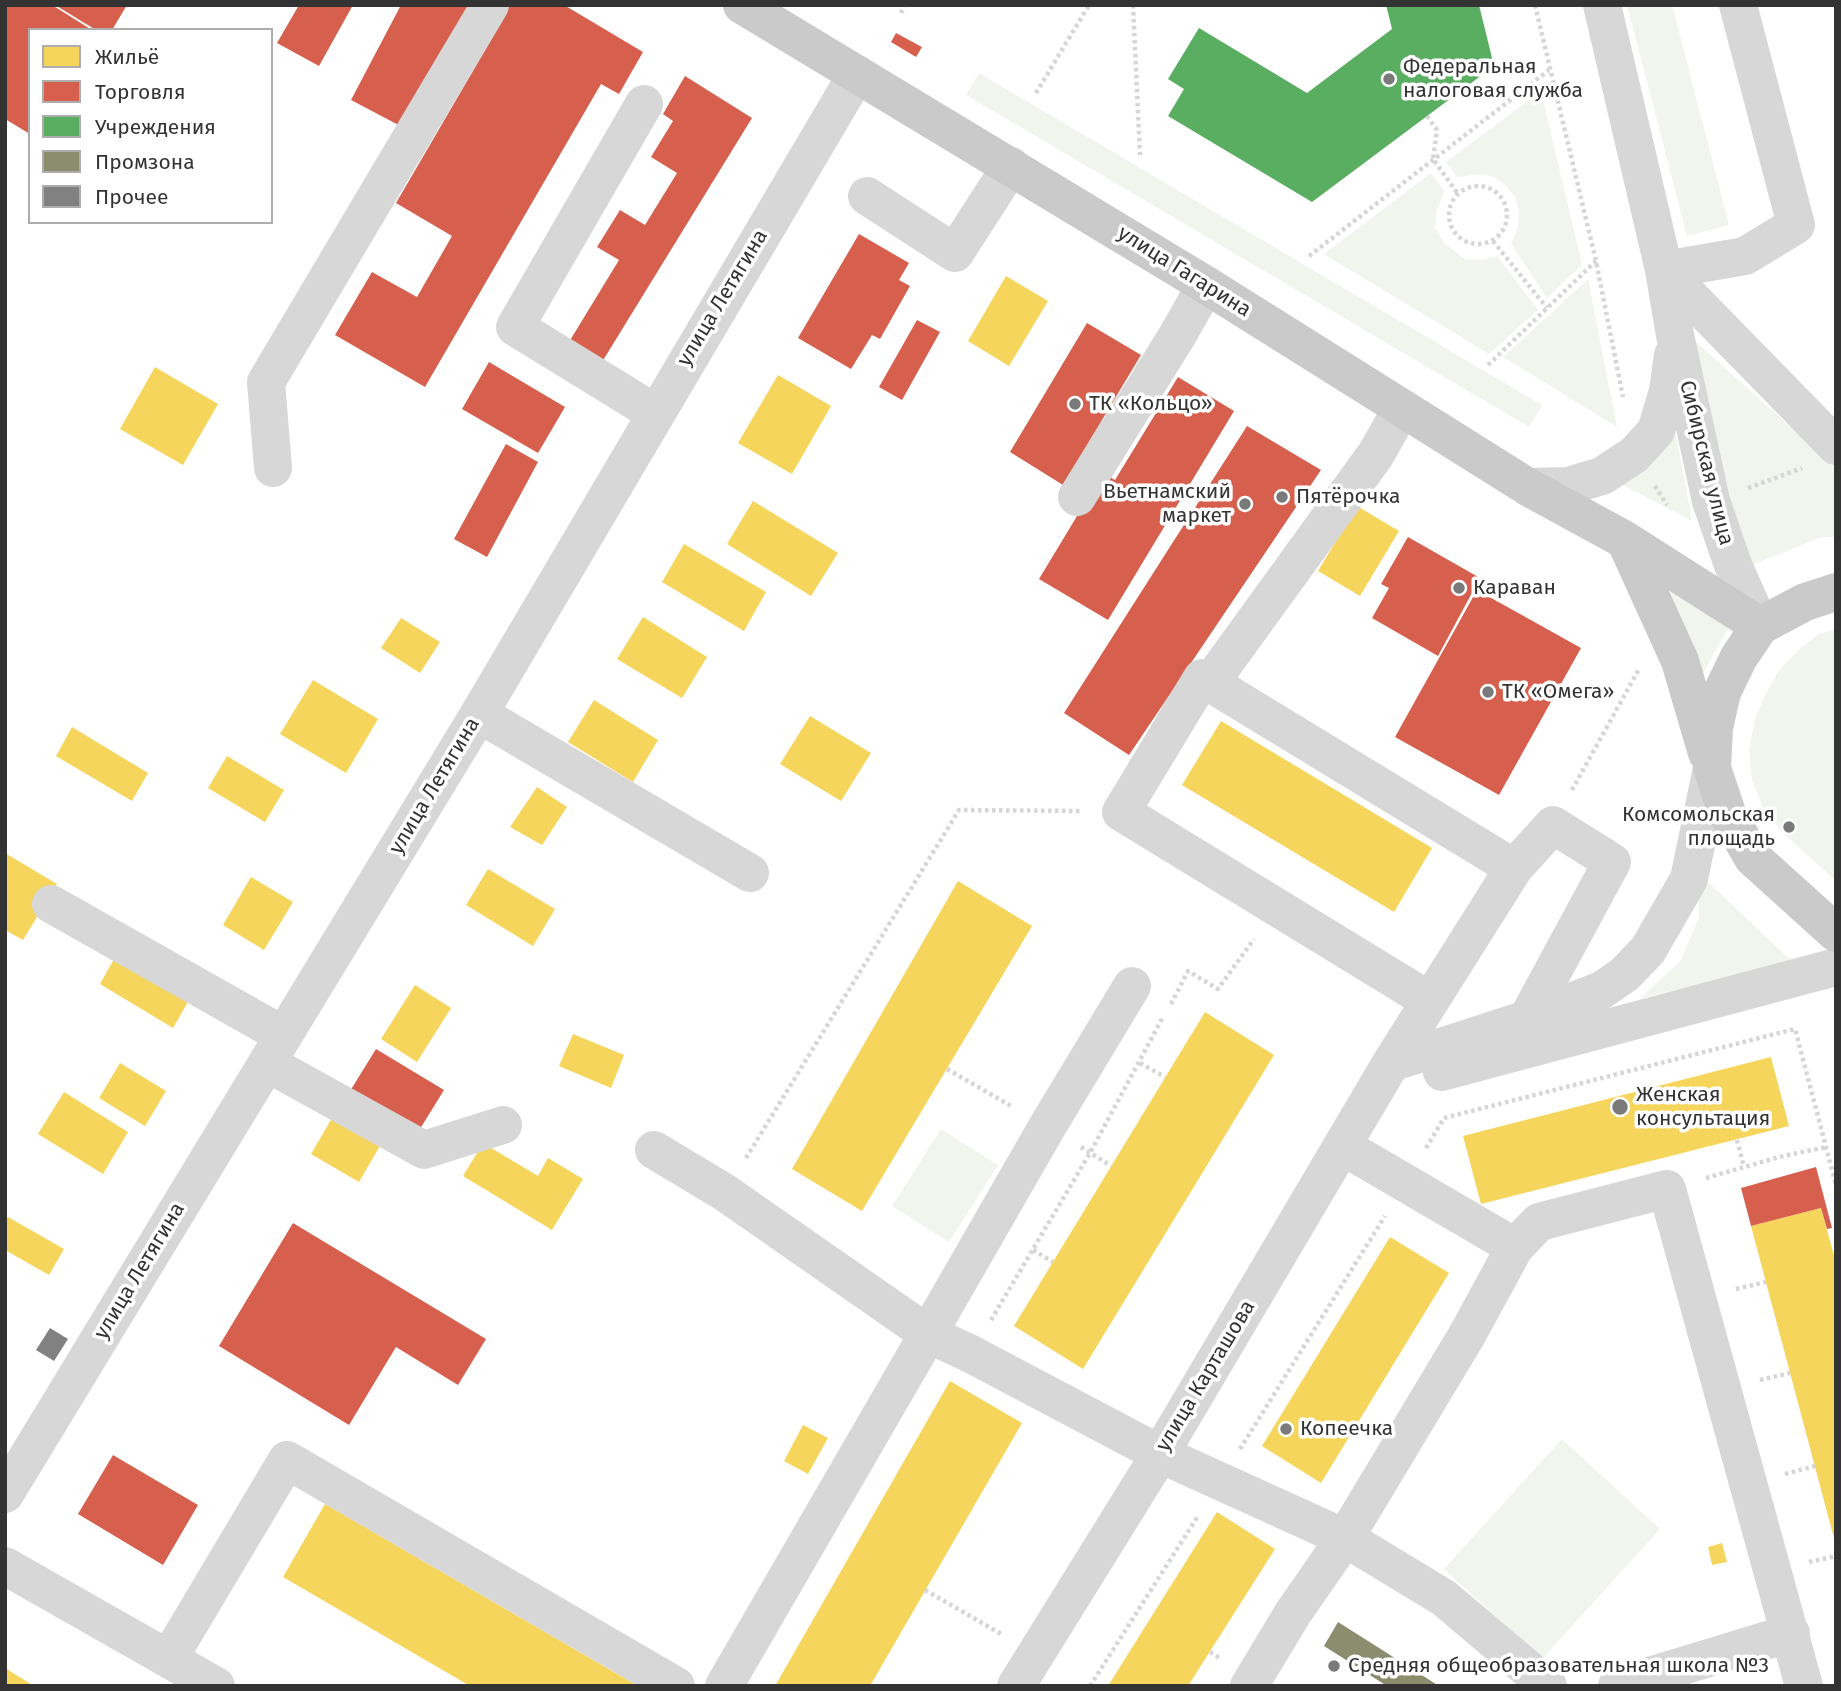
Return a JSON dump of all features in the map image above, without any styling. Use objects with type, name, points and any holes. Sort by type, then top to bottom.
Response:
[{"type":"main road","name":"улица Гагарина","points":[[742,5],[1206,285],[1528,487],[1625,540],[1760,626]]},
{"type":"main road","points":[[1625,540],[1681,661],[1727,813],[1753,858],[1836,933]]},
{"type":"main road","points":[[1712,768],[1714,728],[1722,692],[1739,657],[1760,626],[1805,602],[1836,592]]},
{"type":"street","points":[[273,468],[266,382],[490,5]]},
{"type":"street","name":"Сибирская улица","points":[[1602,5],[1664,270],[1675,335],[1712,501],[1733,565],[1760,626]]},
{"type":"street","points":[[1664,270],[1745,256],[1796,225],[1738,5]]},
{"type":"street","name":"улица Летягина","points":[[5,1494],[479,714],[857,74]]},
{"type":"street","points":[[645,104],[515,327],[655,413]]},
{"type":"street","points":[[867,196],[955,253],[1011,166]]},
{"type":"street","points":[[1664,270],[1836,446]]},
{"type":"street","points":[[1077,497],[1206,285]]},
{"type":"street","name":"Сибирская улица","points":[[1528,487],[1568,486],[1602,476],[1634,455],[1656,431],[1668,391],[1675,335]]},
{"type":"street","points":[[1210,683],[1376,454],[1402,408]]},
{"type":"street","points":[[1430,1001],[1121,812],[1202,678],[1514,868]]},
{"type":"street","points":[[479,714],[750,873]]},
{"type":"street","points":[[1383,1076],[1602,990],[1625,974],[1648,950],[1689,879],[1712,768]]},
{"type":"street","points":[[1527,1019],[1612,862],[1553,825]]},
{"type":"street","name":"улица Карташова","points":[[1026,1670],[1160,1454],[1383,1076],[1514,868],[1553,825]]},
{"type":"street","points":[[51,904],[425,1150],[503,1125]]},
{"type":"street","points":[[1383,1076],[1836,967]]},
{"type":"street","points":[[724,1686],[1047,1127],[1132,986]]},
{"type":"street","points":[[1342,1146],[1516,1247]]},
{"type":"street","points":[[654,1150],[724,1192],[928,1334],[1160,1454],[1345,1538],[1444,1598],[1548,1686]]},
{"type":"street","points":[[1249,1686],[1293,1613],[1345,1538],[1467,1335],[1516,1247],[1539,1222],[1667,1189],[1804,1686]]},
{"type":"street","points":[[170,1658],[288,1460],[676,1686]]},
{"type":"street","points":[[5,1566],[216,1686]]},
{"type":"street","points":[[1617,1686],[1791,1633]]},
{"type":"path","points":[[901,13],[905,5]]},
{"type":"path","points":[[1036,93],[1089,5]]},
{"type":"path","points":[[1133,5],[1140,155]]},
{"type":"path","points":[[1535,5],[1596,261],[1634,455]]},
{"type":"path","points":[[1309,256],[1550,70]]},
{"type":"path","points":[[1427,116],[1437,130],[1433,159],[1458,194]]},
{"type":"path","points":[[1476,186],[1489,187],[1499,194],[1506,205],[1507,221],[1502,232],[1493,240],[1479,244],[1469,243],[1455,233],[1450,223],[1449,209],[1458,194],[1476,186]]},
{"type":"path","points":[[1493,240],[1547,309]]},
{"type":"path","points":[[1489,365],[1596,261]]},
{"type":"path","points":[[1553,825],[1645,659]]},
{"type":"path","points":[[724,1192],[958,810],[1121,812]]},
{"type":"path","points":[[1170,1005],[1188,971],[1218,989],[1277,909]]},
{"type":"path","points":[[971,1354],[1164,1017]]},
{"type":"path","points":[[1090,1686],[1221,1480],[1444,1118],[1796,1029],[1836,1185]]},
{"type":"path","points":[[1140,1063],[1165,1077]]},
{"type":"path","points":[[1737,1140],[1744,1167]]},
{"type":"path","points":[[1667,1189],[1827,1147]]},
{"type":"path","points":[[1032,1250],[1053,1262]]},
{"type":"path","points":[[925,1590],[1026,1670]]},
{"type":"shaded area","points":[[1627,5],[1672,5],[1729,225],[1687,236]]},
{"type":"shaded area","points":[[979,73],[1542,405],[1529,427],[966,95]]},
{"type":"shaded area","points":[[1541,91],[1582,265],[1547,298],[1511,244],[1518,227],[1519,211],[1515,197],[1494,177],[1482,174],[1457,177],[1446,162]]},
{"type":"shaded area","points":[[1431,173],[1444,191],[1436,213],[1435,228],[1444,243],[1465,259],[1482,260],[1497,256],[1538,310],[1489,354],[1324,254]]},
{"type":"shaded area","points":[[1588,279],[1617,427],[1503,357]]},
{"type":"shaded area","points":[[1685,332],[1836,468],[1836,537],[1822,537],[1742,569]]},
{"type":"shaded area","points":[[1676,435],[1692,521],[1623,485]]},
{"type":"shaded area","points":[[1659,576],[1730,625],[1703,673]]},
{"type":"shaded area","points":[[1836,629],[1836,881],[1783,833],[1764,809],[1752,781],[1749,750],[1755,719],[1778,672],[1797,651],[1819,634]]},
{"type":"shaded area","points":[[1697,872],[1794,963],[1640,998],[1680,962],[1699,918]]},
{"type":"shaded area","points":[[941,1129],[998,1165],[949,1242],[892,1206]]},
{"type":"shaded area","points":[[1562,1439],[1660,1529],[1542,1659],[1444,1569]]},
{"type":"building: Жильё","points":[[1006,276],[1048,301],[1009,366],[968,341]]},
{"type":"building: Жильё","points":[[155,367],[218,404],[183,465],[120,429]]},
{"type":"building: Жильё","points":[[778,375],[831,406],[792,474],[738,443]]},
{"type":"building: Жильё","points":[[753,501],[838,553],[811,596],[727,544]]},
{"type":"building: Жильё","points":[[1357,506],[1399,531],[1360,596],[1318,571]]},
{"type":"building: Жильё","points":[[684,544],[766,592],[744,631],[662,582]]},
{"type":"building: Жильё","points":[[643,617],[707,657],[682,698],[617,659]]},
{"type":"building: Жильё","points":[[401,618],[440,642],[420,673],[381,648]]},
{"type":"building: Жильё","points":[[313,680],[378,719],[346,773],[280,734]]},
{"type":"building: Жильё","points":[[594,700],[658,740],[633,782],[568,742]]},
{"type":"building: Жильё","points":[[810,716],[871,753],[841,801],[780,764]]},
{"type":"building: Жильё","points":[[1221,721],[1432,848],[1394,912],[1182,785]]},
{"type":"building: Жильё","points":[[72,727],[148,773],[132,801],[56,756]]},
{"type":"building: Жильё","points":[[227,756],[284,790],[265,822],[208,788]]},
{"type":"building: Жильё","points":[[537,787],[567,807],[542,845],[510,827]]},
{"type":"building: Жильё","points":[[5,853],[57,884],[23,940],[5,930]]},
{"type":"building: Жильё","points":[[488,869],[555,909],[533,946],[466,905]]},
{"type":"building: Жильё","points":[[251,877],[293,902],[264,950],[223,925]]},
{"type":"building: Жильё","points":[[958,881],[1032,926],[862,1211],[792,1169]]},
{"type":"building: Жильё","points":[[114,959],[188,1002],[173,1028],[100,984]]},
{"type":"building: Жильё","points":[[415,985],[451,1008],[417,1062],[381,1039]]},
{"type":"building: Жильё","points":[[1205,1012],[1274,1055],[1083,1369],[1014,1326]]},
{"type":"building: Жильё","points":[[573,1034],[624,1055],[611,1088],[559,1066]]},
{"type":"building: Жильё","points":[[1771,1057],[1789,1126],[1481,1204],[1463,1136]]},
{"type":"building: Жильё","points":[[120,1063],[166,1091],[145,1126],[99,1098]]},
{"type":"building: Жильё","points":[[64,1092],[128,1132],[103,1174],[38,1134]]},
{"type":"building: Жильё","points":[[332,1118],[380,1146],[359,1182],[311,1154]]},
{"type":"building: Жильё","points":[[483,1143],[538,1176],[548,1158],[583,1179],[552,1230],[463,1176]]},
{"type":"building: Жильё","points":[[1821,1208],[1836,1263],[1835,1542],[1751,1226]]},
{"type":"building: Жильё","points":[[8,1217],[64,1249],[49,1275],[5,1250],[5,1222]]},
{"type":"building: Жильё","points":[[1390,1237],[1449,1273],[1321,1483],[1262,1446]]},
{"type":"building: Жильё","points":[[950,1381],[1022,1423],[870,1686],[775,1686]]},
{"type":"building: Жильё","points":[[803,1425],[828,1438],[808,1474],[784,1461]]},
{"type":"building: Жильё","points":[[325,1504],[638,1686],[470,1686],[283,1577]]},
{"type":"building: Жильё","points":[[1217,1512],[1275,1549],[1188,1686],[1108,1686]]},
{"type":"building: Жильё","points":[[1722,1543],[1727,1562],[1712,1565],[1708,1547]]},
{"type":"building: Жильё","points":[[5,1668],[34,1686],[5,1686]]},
{"type":"building: Торговля","points":[[5,5],[52,5],[89,28],[28,28],[28,133],[5,119]]},
{"type":"building: Торговля","points":[[55,5],[127,5],[113,28],[93,28]]},
{"type":"building: Торговля","points":[[299,5],[353,5],[319,66],[277,43]]},
{"type":"building: Торговля","points":[[401,5],[474,5],[408,130],[351,100]]},
{"type":"building: Торговля","points":[[500,5],[564,5],[643,52],[619,94],[601,84],[425,387],[335,335],[372,272],[417,297],[452,236],[396,203],[505,16]]},
{"type":"building: Торговля","points":[[896,33],[922,47],[916,57],[891,42]]},
{"type":"building: Торговля","points":[[685,76],[752,118],[602,362],[569,342],[619,260],[597,247],[620,210],[645,225],[677,173],[651,157],[673,121],[663,114]]},
{"type":"building: Торговля","points":[[859,234],[909,263],[899,280],[910,286],[880,339],[872,335],[851,369],[798,338]]},
{"type":"building: Торговля","points":[[917,320],[940,332],[902,400],[879,387]]},
{"type":"building: Торговля","name":"ТК «Кольцо»","points":[[1087,323],[1141,355],[1063,485],[1010,452]]},
{"type":"building: Торговля","points":[[489,362],[565,407],[538,453],[462,409]]},
{"type":"building: Торговля","points":[[1178,377],[1234,411],[1108,620],[1039,579],[1103,473],[1115,480]]},
{"type":"building: Торговля","points":[[1247,426],[1321,470],[1129,755],[1064,713]]},
{"type":"building: Торговля","points":[[506,444],[538,462],[487,557],[454,539]]},
{"type":"building: Торговля","points":[[1408,537],[1480,578],[1438,656],[1372,618],[1389,588],[1381,584]]},
{"type":"building: Торговля","name":"ТК «Омега»","points":[[1477,590],[1581,648],[1499,795],[1395,737]]},
{"type":"building: Торговля","points":[[376,1049],[444,1090],[415,1137],[347,1096]]},
{"type":"building: Торговля","points":[[1816,1167],[1832,1228],[1827,1229],[1821,1208],[1751,1226],[1741,1188]]},
{"type":"building: Торговля","points":[[293,1223],[486,1339],[458,1385],[396,1347],[349,1425],[219,1346]]},
{"type":"building: Торговля","points":[[113,1455],[198,1505],[163,1565],[78,1514]]},
{"type":"building: Учреждения","points":[[1386,5],[1479,5],[1494,66],[1312,202],[1168,116],[1184,89],[1168,79],[1199,28],[1307,93],[1392,29]]},
{"type":"building: Промзона","points":[[1338,1622],[1439,1686],[1387,1686],[1324,1646]]},
{"type":"building: Прочее","points":[[50,1328],[68,1339],[54,1361],[36,1350]]},
{"type":"place","name":"Федеральная налоговая служба","points":[[1389,79]]},
{"type":"place","name":"ТК «Кольцо»","points":[[1075,404]]},
{"type":"place","name":"Пятёрочка","points":[[1282,497]]},
{"type":"place","name":"Вьетнамский маркет","points":[[1245,504]]},
{"type":"place","name":"Караван","points":[[1459,588]]},
{"type":"place","name":"ТК «Омега»","points":[[1488,692]]},
{"type":"place","name":"Комсомольская площадь","points":[[1789,827]]},
{"type":"place","name":"Женская консультация","points":[[1620,1107]]},
{"type":"place","name":"Копеечка","points":[[1286,1429]]},
{"type":"place","name":"Средняя общеобразовательная школа №3","points":[[1334,1666]]}]
